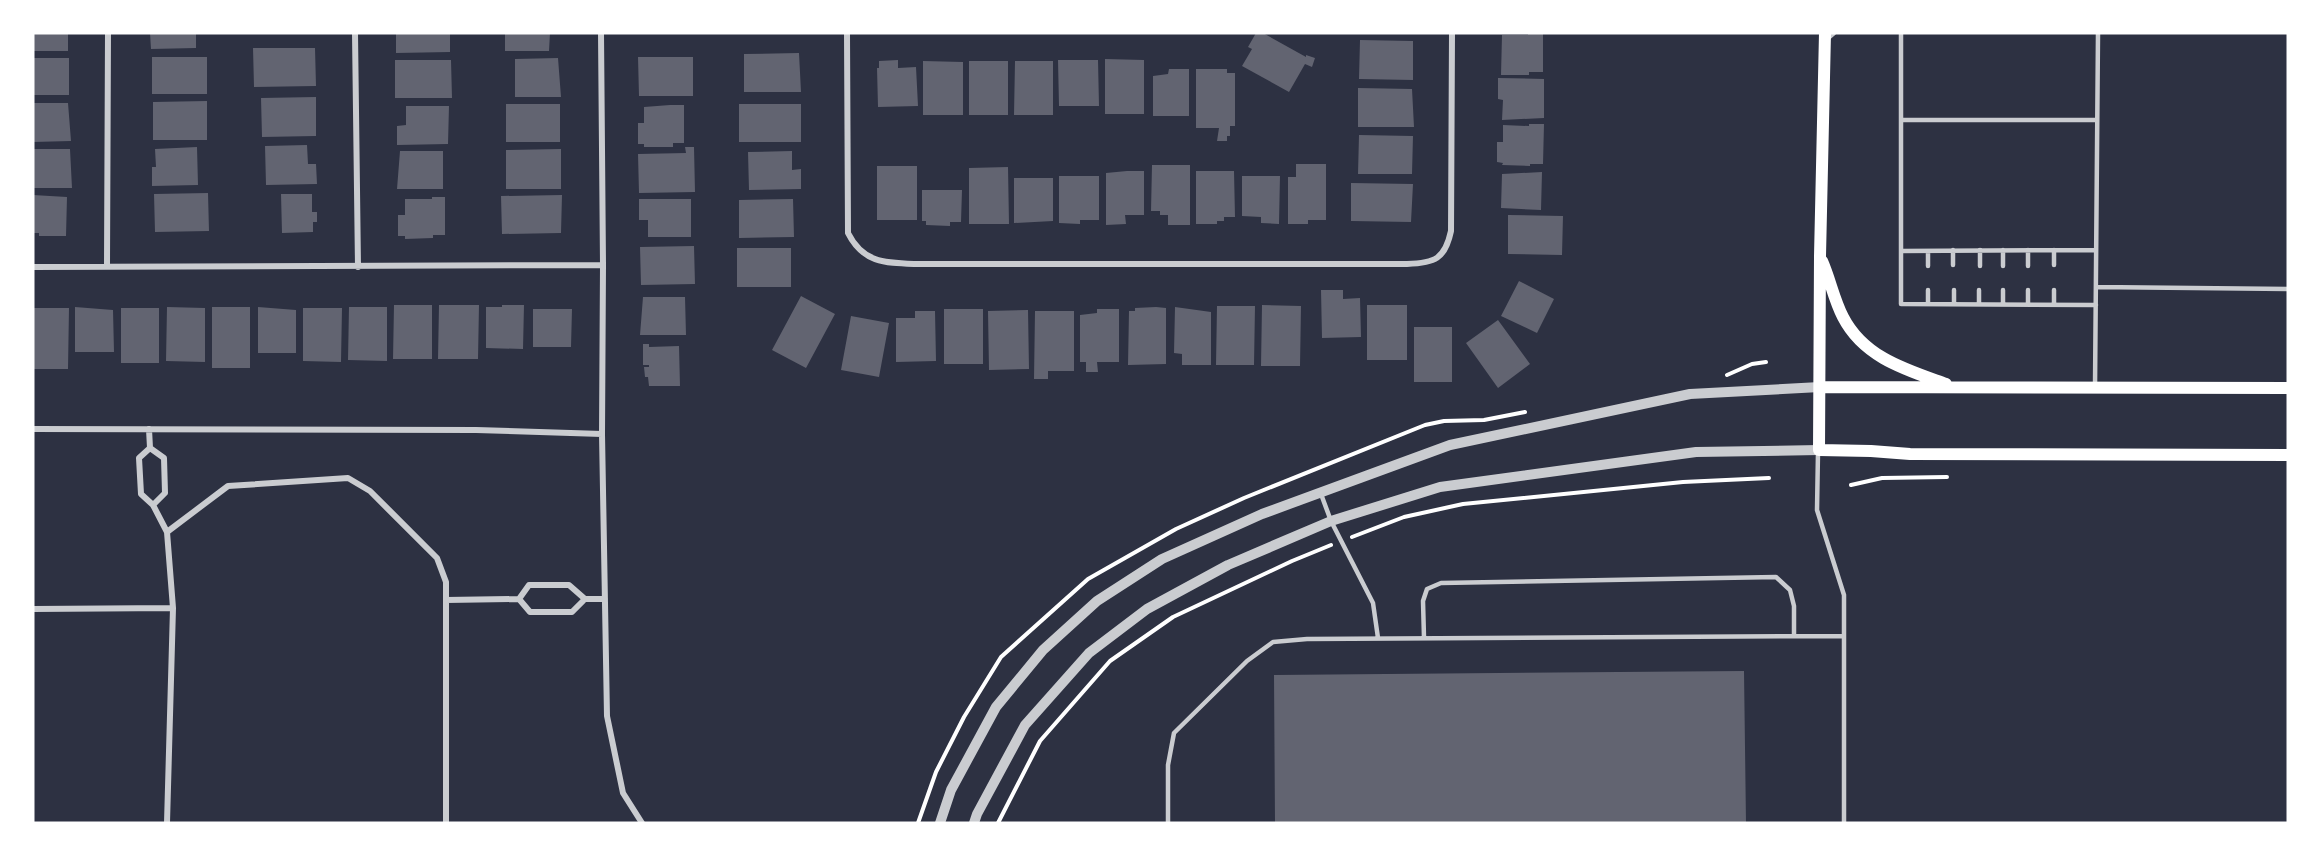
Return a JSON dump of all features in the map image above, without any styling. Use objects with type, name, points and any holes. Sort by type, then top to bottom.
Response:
[{"type":"main road","points":[[1828,36],[1820,256],[1819,450],[1910,454],[2288,455]]},
{"type":"main road","points":[[1820,256],[1844,320],[1863,342],[1894,365],[1953,387]]},
{"type":"main road","points":[[1820,387],[2288,388]]},
{"type":"street","points":[[107,266],[108,33]]},
{"type":"street","points":[[355,33],[358,267]]},
{"type":"street","points":[[601,33],[602,434],[607,716],[623,793],[642,823]]},
{"type":"street","points":[[847,33],[848,233],[855,247],[869,257],[889,263],[916,264],[1407,264],[1424,263],[1438,258],[1447,248],[1451,231],[1452,33]]},
{"type":"street","points":[[33,267],[603,265]]},
{"type":"street","points":[[940,823],[951,790],[996,707],[1043,650],[1097,601],[1162,559],[1262,514],[1450,445],[1690,394],[1820,387]]},
{"type":"street","points":[[33,429],[476,430],[602,434]]},
{"type":"street","points":[[149,429],[150,448],[140,458],[141,494],[153,506],[167,532],[173,608],[167,823]]},
{"type":"street","points":[[150,448],[164,458],[165,493],[153,506]]},
{"type":"street","points":[[974,823],[1025,725],[1089,653],[1147,609],[1228,565],[1331,520],[1440,486],[1696,452],[1819,450]]},
{"type":"street","points":[[167,532],[228,486],[348,478],[370,491],[437,558],[446,582],[446,823]]},
{"type":"street","points":[[519,599],[529,585],[569,585],[585,599],[605,599]]},
{"type":"street","points":[[519,599],[530,612],[572,612],[585,599]]},
{"type":"street","points":[[446,600],[519,599]]},
{"type":"street","points":[[33,609],[173,608]]},
{"type":"lane","points":[[1901,33],[1901,304],[2096,305]]},
{"type":"lane","points":[[2095,387],[2098,33]]},
{"type":"lane","points":[[1901,120],[2097,120]]},
{"type":"lane","points":[[1953,250],[1953,265]]},
{"type":"lane","points":[[1980,250],[1980,266]]},
{"type":"lane","points":[[2003,250],[2003,266]]},
{"type":"lane","points":[[2028,250],[2028,266]]},
{"type":"lane","points":[[2054,250],[2054,265]]},
{"type":"lane","points":[[1901,251],[2096,250]]},
{"type":"lane","points":[[1928,251],[1928,266]]},
{"type":"lane","points":[[2096,286],[2288,289]]},
{"type":"lane","points":[[1928,290],[1928,304]]},
{"type":"lane","points":[[1954,290],[1954,304]]},
{"type":"lane","points":[[1980,290],[1980,304]]},
{"type":"lane","points":[[2003,290],[2003,304]]},
{"type":"lane","points":[[2028,290],[2028,304]]},
{"type":"lane","points":[[2054,290],[2054,304]]},
{"type":"lane","points":[[1819,450],[1817,510],[1844,595],[1844,823]]},
{"type":"lane","points":[[1320,492],[1331,520],[1373,603],[1378,639]]},
{"type":"lane","points":[[1424,638],[1423,601],[1427,589],[1441,583],[1776,577],[1790,590],[1794,606],[1794,636]]},
{"type":"lane","points":[[1168,823],[1168,765],[1174,733],[1247,661],[1273,642],[1307,639],[1844,636]]},
{"type":"path","points":[[1851,485],[1882,478],[1947,477]]},
{"type":"path","points":[[998,823],[1040,741],[1110,661],[1173,617],[1292,561],[1404,517],[1463,504],[1683,482],[1769,478]]},
{"type":"building","points":[[33,33],[68,33],[68,51],[33,51]]},
{"type":"building","points":[[150,33],[196,33],[196,48],[151,49]]},
{"type":"building","points":[[396,33],[450,33],[450,52],[396,53]]},
{"type":"building","points":[[550,33],[549,51],[505,51],[505,34]]},
{"type":"building","points":[[1256,33],[1263,33],[1306,57],[1306,55],[1315,58],[1312,67],[1305,64],[1289,92],[1242,66],[1252,49],[1248,47]]},
{"type":"building","points":[[1543,34],[1543,72],[1529,72],[1529,75],[1501,75],[1502,35]]},
{"type":"building","points":[[1360,40],[1413,41],[1413,80],[1359,79]]},
{"type":"building","points":[[253,48],[315,48],[316,86],[254,87]]},
{"type":"building","points":[[799,53],[801,92],[744,92],[744,54]]},
{"type":"building","points":[[152,57],[207,57],[207,94],[152,94]]},
{"type":"building","points":[[638,57],[693,57],[693,96],[639,96]]},
{"type":"building","points":[[33,58],[69,58],[69,95],[33,95]]},
{"type":"building","points":[[558,58],[561,97],[515,97],[515,59]]},
{"type":"building","points":[[1105,59],[1144,60],[1144,114],[1105,114]]},
{"type":"building","points":[[395,60],[451,60],[452,98],[395,98]]},
{"type":"building","points":[[898,60],[898,68],[916,67],[918,106],[878,107],[877,68],[879,68],[879,61]]},
{"type":"building","points":[[1058,60],[1098,60],[1099,106],[1059,106]]},
{"type":"building","points":[[923,61],[963,62],[963,115],[923,115]]},
{"type":"building","points":[[969,61],[1008,61],[1008,115],[969,115]]},
{"type":"building","points":[[1015,61],[1053,61],[1053,115],[1014,115]]},
{"type":"building","points":[[1169,69],[1189,69],[1189,116],[1153,116],[1153,76],[1168,74]]},
{"type":"building","points":[[1196,69],[1227,69],[1227,73],[1235,73],[1235,126],[1230,126],[1230,136],[1227,136],[1227,141],[1217,141],[1219,128],[1196,128]]},
{"type":"building","points":[[1498,78],[1544,79],[1544,118],[1502,120],[1503,100],[1498,99]]},
{"type":"building","points":[[1358,88],[1412,89],[1414,127],[1358,127]]},
{"type":"building","points":[[316,97],[316,136],[262,137],[261,98]]},
{"type":"building","points":[[207,101],[207,140],[153,140],[153,102]]},
{"type":"building","points":[[33,103],[68,103],[71,141],[33,142]]},
{"type":"building","points":[[506,104],[560,104],[560,142],[506,142]]},
{"type":"building","points":[[739,104],[801,104],[801,142],[739,142]]},
{"type":"building","points":[[684,105],[684,143],[673,143],[673,147],[644,147],[644,144],[638,144],[638,123],[644,123],[644,107]]},
{"type":"building","points":[[406,106],[449,106],[448,144],[397,145],[397,126],[406,125]]},
{"type":"building","points":[[1529,124],[1544,124],[1543,164],[1502,165],[1503,163],[1497,162],[1497,142],[1503,142],[1503,125],[1529,126]]},
{"type":"building","points":[[1359,135],[1413,136],[1412,174],[1358,174]]},
{"type":"building","points":[[307,145],[308,164],[316,164],[317,184],[266,185],[265,146]]},
{"type":"building","points":[[197,147],[198,185],[152,186],[152,167],[156,167],[155,149]]},
{"type":"building","points":[[685,147],[694,147],[695,192],[639,193],[638,154],[686,153]]},
{"type":"building","points":[[33,149],[70,149],[72,188],[33,188]]},
{"type":"building","points":[[561,149],[561,189],[506,189],[506,150]]},
{"type":"building","points":[[400,151],[443,151],[443,189],[397,189]]},
{"type":"building","points":[[792,151],[792,170],[801,169],[801,189],[749,190],[748,152]]},
{"type":"building","points":[[1296,164],[1326,164],[1326,220],[1308,220],[1308,224],[1288,224],[1288,177],[1296,177]]},
{"type":"building","points":[[1152,165],[1190,165],[1190,225],[1168,225],[1168,215],[1160,215],[1160,211],[1151,211]]},
{"type":"building","points":[[877,166],[917,166],[917,220],[877,220]]},
{"type":"building","points":[[1008,167],[1009,224],[969,224],[969,168]]},
{"type":"building","points":[[1144,171],[1144,215],[1125,215],[1126,224],[1106,225],[1106,173]]},
{"type":"building","points":[[1196,171],[1234,171],[1235,217],[1224,217],[1224,221],[1217,221],[1217,224],[1196,224]]},
{"type":"building","points":[[1542,172],[1541,210],[1501,208],[1502,174]]},
{"type":"building","points":[[1059,176],[1099,176],[1099,220],[1080,220],[1080,224],[1059,223]]},
{"type":"building","points":[[1242,176],[1280,176],[1279,224],[1261,223],[1261,217],[1242,216]]},
{"type":"building","points":[[1014,178],[1053,178],[1053,221],[1014,223]]},
{"type":"building","points":[[1351,183],[1413,184],[1411,222],[1351,221]]},
{"type":"building","points":[[922,190],[962,190],[961,222],[950,222],[950,226],[926,225],[926,221],[922,221]]},
{"type":"building","points":[[208,193],[209,231],[155,232],[154,194]]},
{"type":"building","points":[[281,194],[312,194],[312,212],[317,212],[317,222],[313,222],[313,232],[282,233]]},
{"type":"building","points":[[33,195],[67,197],[66,236],[39,236],[39,233],[33,233]]},
{"type":"building","points":[[562,195],[561,233],[502,234],[501,196]]},
{"type":"building","points":[[432,197],[445,197],[445,235],[405,239],[405,236],[398,236],[398,215],[405,215],[405,199],[432,199]]},
{"type":"building","points":[[639,199],[691,199],[691,237],[648,237],[648,220],[639,220]]},
{"type":"building","points":[[793,199],[794,237],[739,238],[739,200]]},
{"type":"building","points":[[1508,215],[1563,216],[1562,255],[1508,254]]},
{"type":"building","points":[[694,246],[695,284],[641,285],[640,247]]},
{"type":"building","points":[[737,248],[791,248],[791,287],[737,287]]},
{"type":"building","points":[[1519,281],[1554,299],[1537,333],[1501,316]]},
{"type":"building","points":[[1321,290],[1343,290],[1343,299],[1360,298],[1361,337],[1322,338]]},
{"type":"building","points":[[801,296],[835,314],[806,368],[772,350]]},
{"type":"building","points":[[643,297],[685,297],[686,335],[640,335]]},
{"type":"building","points":[[394,305],[432,305],[432,359],[393,359]]},
{"type":"building","points":[[439,305],[479,305],[478,359],[438,359]]},
{"type":"building","points":[[502,305],[524,305],[523,349],[486,348],[486,307],[502,307]]},
{"type":"building","points":[[1262,305],[1301,306],[1300,366],[1261,366]]},
{"type":"building","points":[[1367,305],[1407,305],[1407,360],[1367,360]]},
{"type":"building","points":[[1217,306],[1255,306],[1254,365],[1216,365]]},
{"type":"building","points":[[75,307],[113,310],[114,352],[75,352]]},
{"type":"building","points":[[167,307],[205,308],[205,362],[166,361]]},
{"type":"building","points":[[212,307],[250,307],[250,368],[212,368]]},
{"type":"building","points":[[258,307],[296,310],[296,353],[258,353]]},
{"type":"building","points":[[349,307],[387,307],[387,361],[348,360]]},
{"type":"building","points":[[1175,307],[1211,312],[1211,365],[1182,365],[1182,354],[1174,353]]},
{"type":"building","points":[[33,308],[69,308],[68,369],[33,369]]},
{"type":"building","points":[[121,308],[159,308],[159,363],[121,363]]},
{"type":"building","points":[[303,308],[342,308],[341,362],[303,361]]},
{"type":"building","points":[[1135,308],[1166,308],[1166,364],[1128,365],[1129,311],[1135,311]]},
{"type":"building","points":[[533,309],[572,309],[571,347],[533,347]]},
{"type":"building","points":[[944,309],[983,309],[983,364],[944,364]]},
{"type":"building","points":[[1097,309],[1119,309],[1119,362],[1097,362],[1098,372],[1086,372],[1086,362],[1080,362],[1080,315],[1097,313]]},
{"type":"building","points":[[1028,310],[1029,369],[989,370],[988,311]]},
{"type":"building","points":[[915,311],[935,311],[936,361],[896,362],[896,318],[915,318]]},
{"type":"building","points":[[1035,311],[1074,311],[1074,371],[1048,371],[1048,379],[1034,379]]},
{"type":"building","points":[[851,316],[889,323],[879,377],[841,370]]},
{"type":"building","points":[[1498,320],[1530,364],[1498,388],[1466,343]]},
{"type":"building","points":[[1414,327],[1452,327],[1452,382],[1414,382]]},
{"type":"building","points":[[643,344],[649,344],[649,347],[679,346],[680,386],[649,386],[644,367],[649,367],[649,365],[643,365]]},
{"type":"building","points":[[1744,671],[1746,823],[1275,823],[1274,675]]}]
